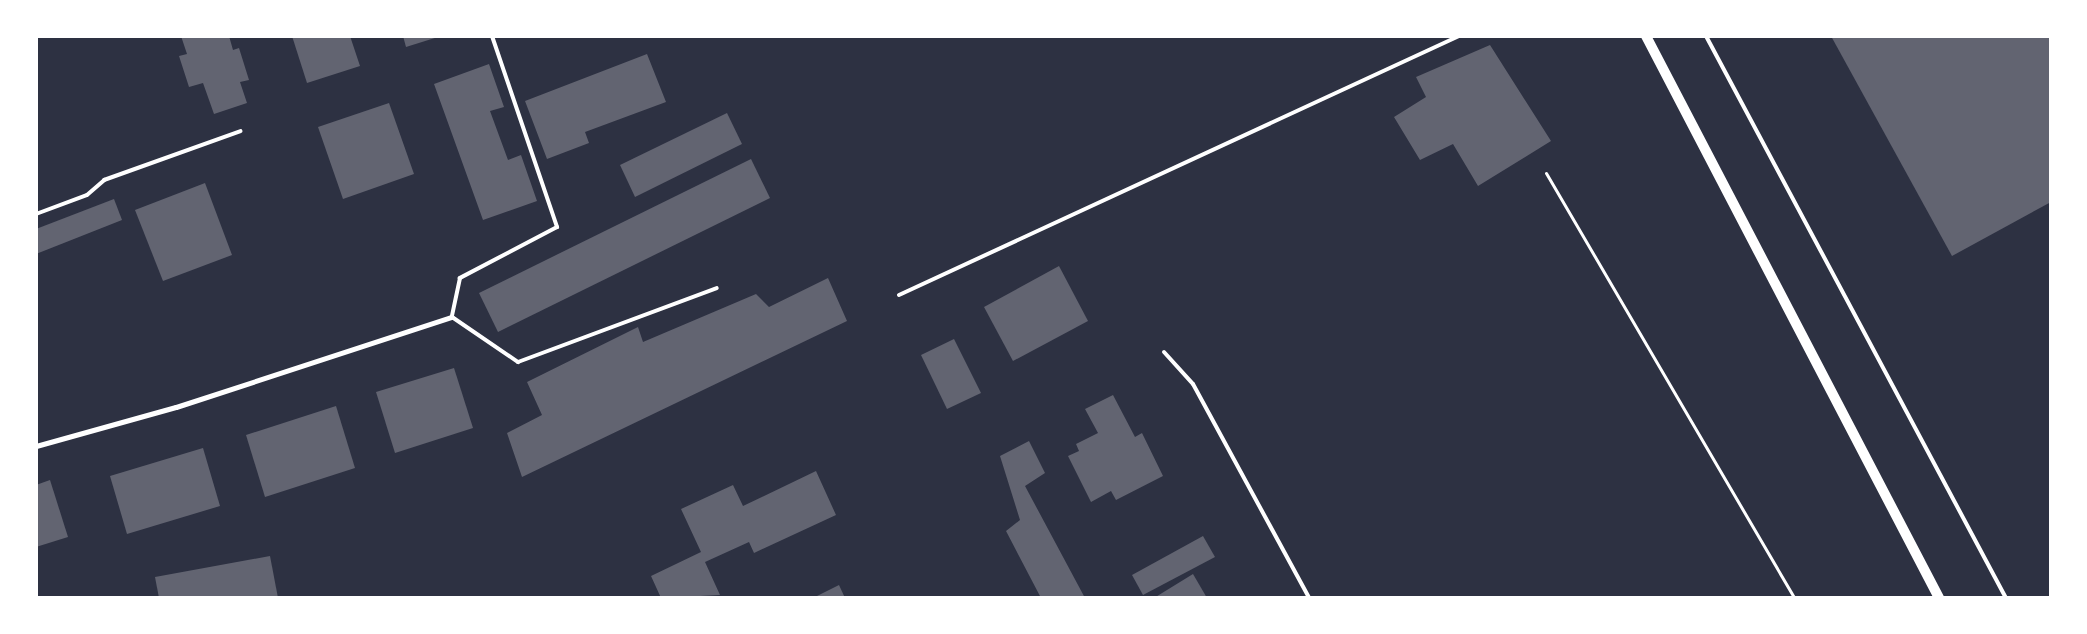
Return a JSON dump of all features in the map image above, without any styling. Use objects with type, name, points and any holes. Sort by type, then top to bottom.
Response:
[{"type":"main road","points":[[1646,36],[1939,598]]},
{"type":"street","points":[[36,446],[176,406],[452,316]]},
{"type":"lane","points":[[492,36],[557,227],[460,278],[452,316],[518,362],[717,288]]},
{"type":"lane","points":[[899,295],[1459,36]]},
{"type":"lane","points":[[1706,36],[2006,598]]},
{"type":"lane","points":[[36,214],[86,195],[104,180],[241,131]]},
{"type":"lane","points":[[1164,352],[1193,384],[1309,598]]},
{"type":"path","points":[[1546,173],[1794,598]]},
{"type":"building","points":[[181,36],[229,36],[233,50],[239,48],[249,80],[240,82],[247,103],[214,114],[203,83],[189,87],[179,56],[187,54]]},
{"type":"building","points":[[292,36],[350,36],[360,66],[307,83]]},
{"type":"building","points":[[403,36],[438,36],[438,37],[406,47]]},
{"type":"building","points":[[1831,36],[2051,36],[2051,202],[1952,256]]},
{"type":"building","points":[[1490,45],[1551,141],[1478,186],[1453,144],[1420,160],[1394,117],[1426,97],[1416,77]]},
{"type":"building","points":[[647,54],[666,102],[585,132],[589,143],[547,159],[525,101]]},
{"type":"building","points":[[489,64],[504,107],[490,111],[508,160],[521,155],[537,201],[483,220],[434,84]]},
{"type":"building","points":[[389,103],[414,174],[343,199],[318,127]]},
{"type":"building","points":[[727,113],[742,144],[635,197],[620,165]]},
{"type":"building","points":[[751,159],[770,198],[498,332],[479,293]]},
{"type":"building","points":[[205,183],[232,255],[163,281],[135,210]]},
{"type":"building","points":[[114,199],[122,220],[36,254],[36,229]]},
{"type":"building","points":[[1059,266],[1088,321],[1013,361],[984,307]]},
{"type":"building","points":[[828,278],[847,321],[522,477],[507,433],[542,415],[527,382],[638,327],[643,342],[756,294],[769,307]]},
{"type":"building","points":[[954,339],[981,393],[947,409],[921,355]]},
{"type":"building","points":[[454,368],[473,428],[395,453],[376,392]]},
{"type":"building","points":[[1113,395],[1135,437],[1142,433],[1163,476],[1116,500],[1111,491],[1091,502],[1068,456],[1079,451],[1076,444],[1098,433],[1085,409]]},
{"type":"building","points":[[336,406],[355,468],[265,497],[246,435]]},
{"type":"building","points":[[1029,441],[1045,473],[1025,486],[1085,598],[1041,598],[1006,531],[1020,520],[1000,456]]},
{"type":"building","points":[[203,448],[220,506],[127,534],[110,476]]},
{"type":"building","points":[[816,471],[836,515],[754,553],[749,542],[705,562],[720,595],[661,598],[651,576],[701,552],[681,509],[733,485],[743,506]]},
{"type":"building","points":[[50,480],[68,537],[36,547],[36,485]]},
{"type":"building","points":[[1203,536],[1215,557],[1143,595],[1132,575]]},
{"type":"building","points":[[270,556],[278,598],[159,598],[155,577]]},
{"type":"building","points":[[1193,574],[1207,598],[1154,598]]},
{"type":"building","points":[[839,585],[845,598],[813,598]]}]
